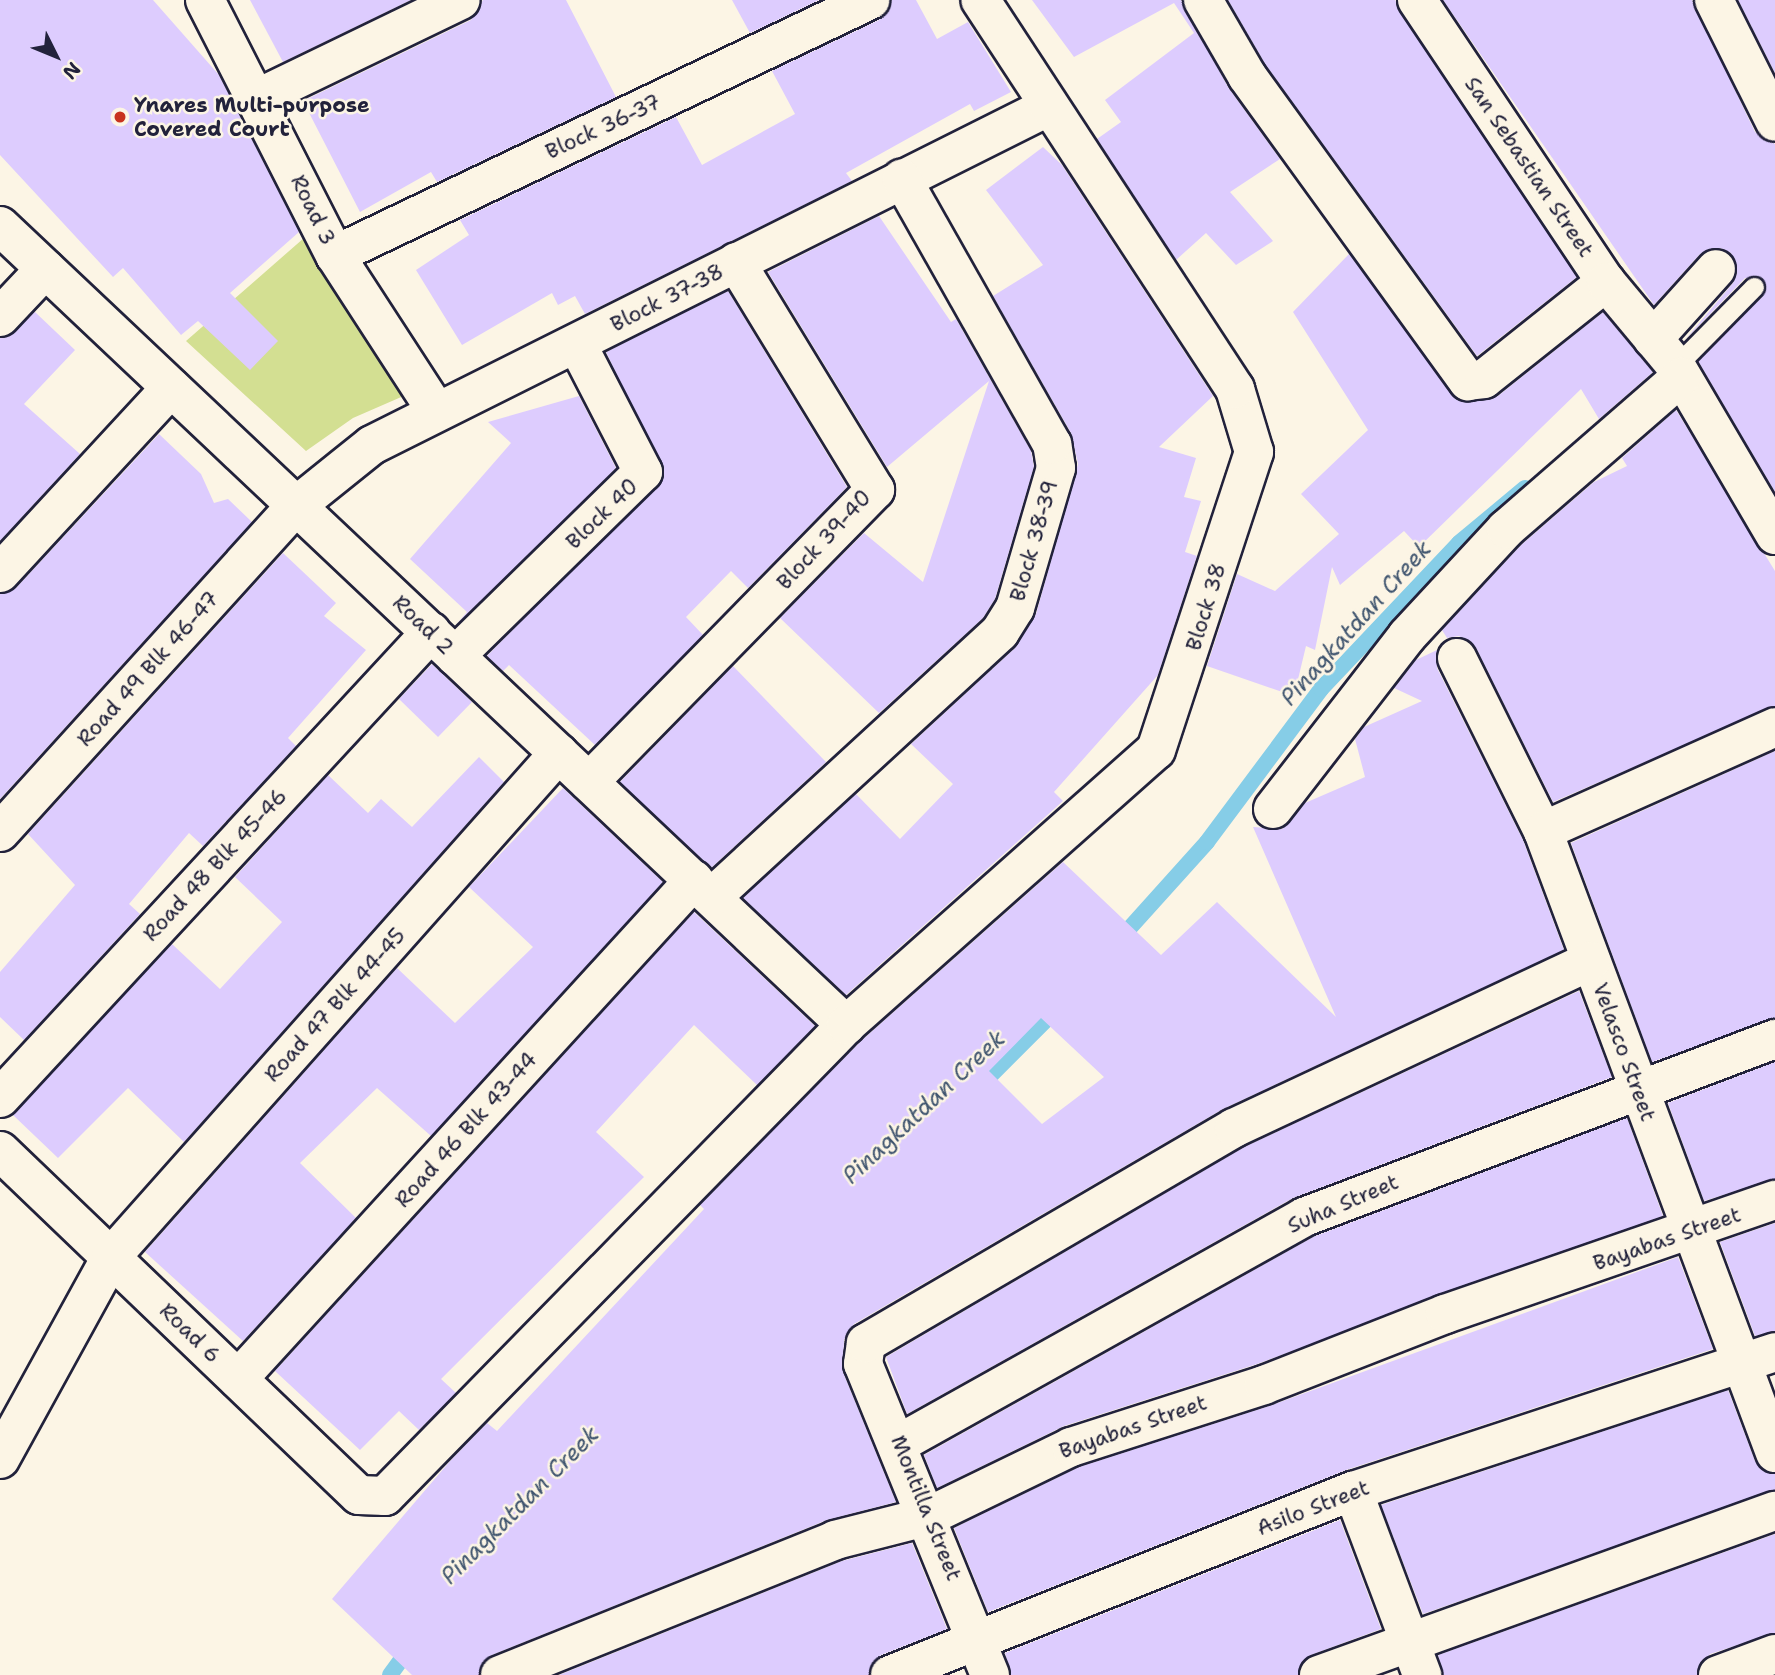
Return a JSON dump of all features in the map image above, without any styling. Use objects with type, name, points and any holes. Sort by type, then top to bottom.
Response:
[{"type":"street","name":"Road 3","points":[[205,0],[258,98],[335,255],[437,412]]},
{"type":"street","points":[[258,98],[461,0]]},
{"type":"street","name":"Block 36-37","points":[[335,255],[870,0]]},
{"type":"street","name":"Block 38","points":[[385,1496],[846,1025],[1156,750],[1254,452],[1235,389],[980,0]]},
{"type":"street","points":[[1203,0],[1247,76],[1468,381],[1484,379],[1606,282]]},
{"type":"street","name":"San Sebastian Street","points":[[1417,0],[1606,282],[1664,353],[1775,536]]},
{"type":"street","points":[[1714,0],[1775,122]]},
{"type":"street","name":"Block 37-38","points":[[296,506],[372,445],[1048,107]]},
{"type":"street","name":"Block 38-39","points":[[703,889],[1000,632],[1015,608],[1056,468],[1052,443],[902,179]]},
{"type":"street","name":"Road 2","points":[[0,226],[846,1025]]},
{"type":"street","name":"Block 39-40","points":[[589,782],[875,489],[736,262]]},
{"type":"street","points":[[0,317],[45,268]]},
{"type":"street","points":[[1273,809],[1407,636],[1664,353],[1716,269]]},
{"type":"street","name":"Block 40","points":[[443,644],[643,472],[576,344]]},
{"type":"street","points":[[0,573],[171,388]]},
{"type":"street","name":"Road 49 Blk 46-47","points":[[0,832],[296,506]]},
{"type":"street","name":"Road 48 Blk 45-46","points":[[0,1097],[443,644]]},
{"type":"street","name":"Velasco Street","points":[[1457,658],[1543,831],[1637,1091],[1692,1233],[1759,1358],[1775,1453]]},
{"type":"street","points":[[1543,831],[1775,727]]},
{"type":"street","name":"Road 47 Blk 44-45","points":[[0,1460],[10,1421],[111,1257],[559,753]]},
{"type":"street","name":"Road 46 Blk 43-44","points":[[238,1379],[703,889]]},
{"type":"street","name":"Montilla Street","points":[[985,1658],[900,1443],[863,1363],[866,1343],[1234,1129],[1591,961]]},
{"type":"street","name":"Suha Street","points":[[900,1443],[1304,1217],[1775,1039]]},
{"type":"street","name":"Road 6","points":[[0,1151],[359,1495],[385,1496]]},
{"type":"street","name":"Bayabas Street","points":[[500,1675],[835,1540],[885,1522],[929,1516],[1071,1447],[1692,1233],[1775,1200]]},
{"type":"street","name":"Asilo Street","points":[[890,1675],[985,1658],[1353,1491],[1759,1358]]},
{"type":"street","points":[[1353,1491],[1416,1659]]},
{"type":"street","points":[[1319,1675],[1416,1659],[1775,1511]]},
{"type":"street","points":[[1718,1675],[1775,1654]]},
{"type":"lane","points":[[1664,353],[1754,287]]},
{"type":"green space","points":[[312,231],[415,391],[353,418],[306,451],[186,341]]},
{"type":"building","points":[[0,0],[153,0],[219,75],[299,232],[230,293],[278,341],[250,370],[198,321],[181,335],[123,268],[113,277],[0,155]]},
{"type":"building","points":[[250,0],[411,0],[283,62]]},
{"type":"building","points":[[483,0],[566,0],[616,97],[437,182],[431,172],[360,212],[303,101],[471,20]]},
{"type":"building","points":[[732,0],[819,0],[750,33]]},
{"type":"building","points":[[892,0],[916,0],[937,39],[968,22],[1011,92],[974,111],[970,104],[846,173],[852,181],[585,314],[575,296],[558,305],[552,293],[462,345],[416,270],[469,235],[460,220],[676,117],[702,165],[795,114],[772,71],[879,20]]},
{"type":"building","points":[[1032,0],[1181,0],[1228,87],[1280,159],[1230,192],[1273,241],[1236,265],[1206,233],[1176,260],[1097,139],[1121,122],[1105,100],[1194,33],[1174,3],[1074,57]]},
{"type":"building","points":[[1228,0],[1395,0],[1577,277],[1477,356],[1265,64]]},
{"type":"building","points":[[1443,0],[1692,0],[1755,132],[1775,144],[1775,492],[1698,361],[1763,296],[1763,279],[1745,278],[1684,341],[1733,283],[1737,273],[1731,253],[1720,248],[1700,254],[1654,305]]},
{"type":"building","points":[[1738,0],[1775,0],[1775,73]]},
{"type":"building","points":[[1043,147],[1062,165],[1213,396],[1159,447],[1196,458],[1184,497],[1201,501],[1185,552],[1197,556],[1158,675],[1054,792],[1063,801],[846,995],[743,898],[856,794],[900,839],[953,784],[911,744],[1015,648],[1036,614],[1078,464],[1071,433],[993,296],[1043,265],[986,190]]},
{"type":"building","points":[[879,216],[951,322],[956,319],[1031,451],[1034,467],[995,599],[983,618],[879,713],[780,618],[864,533],[923,582],[989,381],[887,467],[768,272]]},
{"type":"building","points":[[1349,254],[1460,401],[1498,396],[1603,312],[1653,372],[1599,419],[1581,389],[1419,547],[1404,531],[1340,585],[1332,567],[1315,650],[1306,646],[1294,696],[1207,666],[1237,574],[1275,591],[1339,534],[1301,494],[1368,430],[1293,312]]},
{"type":"building","points":[[728,291],[847,487],[748,588],[731,571],[686,617],[703,635],[595,745],[509,665],[503,671],[487,656],[664,476],[606,352]]},
{"type":"building","points":[[35,312],[75,350],[24,404],[80,454],[0,541],[0,338]]},
{"type":"building","points":[[579,396],[616,468],[455,626],[467,612],[410,559],[511,443],[488,422]]},
{"type":"building","points":[[1676,410],[1775,571],[1775,706],[1553,802],[1476,648],[1459,636],[1447,638],[1442,630],[1521,545],[1594,482],[1627,466],[1622,458]]},
{"type":"building","points":[[159,434],[201,474],[214,503],[228,499],[252,522],[0,799],[0,594],[16,588]]},
{"type":"building","points":[[283,553],[336,603],[324,616],[366,650],[288,738],[296,746],[203,846],[189,833],[129,904],[140,914],[24,1040],[0,1017],[0,972],[75,885],[28,834]]},
{"type":"building","points":[[1437,650],[1437,668],[1523,840],[1564,950],[1223,1109],[854,1324],[844,1340],[843,1372],[896,1502],[827,1520],[492,1655],[479,1675],[412,1675],[332,1599],[451,1460],[487,1423],[497,1431],[704,1209],[700,1205],[861,1041],[1063,862],[1161,955],[1217,902],[1336,1017],[1253,827],[1282,829],[1305,803],[1365,777],[1355,739],[1364,727],[1422,701],[1394,688],[1416,660]],"holes":[[[1041,1018],[1104,1077],[1042,1124],[989,1071]]]},
{"type":"building","points":[[432,664],[472,702],[438,737],[399,699]]},
{"type":"building","points":[[733,666],[826,762],[711,868],[620,782]]},
{"type":"building","points":[[1775,751],[1775,1018],[1652,1062],[1571,843]]},
{"type":"building","points":[[479,757],[504,782],[184,1142],[128,1088],[58,1158],[13,1115],[172,944],[220,989],[282,922],[235,877],[328,775],[368,813],[381,799],[412,827]]},
{"type":"building","points":[[563,788],[663,882],[431,1136],[377,1088],[300,1163],[356,1218],[243,1341],[145,1252],[397,968],[455,1023],[533,947],[469,887]]},
{"type":"building","points":[[694,912],[815,1026],[757,1085],[694,1025],[596,1132],[644,1177],[441,1379],[456,1393],[419,1430],[399,1411],[360,1450],[275,1371]]},
{"type":"building","points":[[1579,991],[1612,1077],[1293,1198],[907,1414],[886,1357],[1244,1147]]},
{"type":"building","points":[[1775,1062],[1775,1179],[1704,1201],[1668,1103]]},
{"type":"building","points":[[1627,1118],[1663,1216],[1257,1364],[1064,1426],[937,1488],[924,1455],[1313,1237]]},
{"type":"building","points":[[1775,1223],[1775,1331],[1755,1336],[1720,1242]]},
{"type":"building","points":[[1678,1257],[1713,1349],[1346,1470],[988,1612],[954,1528],[1079,1467],[1272,1405]]},
{"type":"building","points":[[1728,1390],[1755,1461],[1775,1474],[1775,1490],[1423,1614],[1381,1505]]},
{"type":"building","points":[[1340,1520],[1381,1629],[1311,1655],[1298,1675],[1011,1675],[1005,1653]]},
{"type":"building","points":[[1775,1534],[1775,1633],[1710,1654],[1697,1675],[1443,1675],[1438,1655]]},
{"type":"building","points":[[912,1543],[947,1629],[881,1655],[869,1675],[559,1675],[842,1561]]},
{"type":"waterway","name":"Pinagkatdan Creek","points":[[1118,941],[1207,842],[1321,689],[1459,543],[1525,488]]},
{"type":"waterway","name":"Pinagkatdan Creek","points":[[978,1088],[1059,1007]]},
{"type":"waterway","name":"Pinagkatdan Creek","points":[[390,1675],[411,1646]]},
{"type":"place","name":"Ynares Multi-purpose Covered Court","points":[[120,117]]}]
